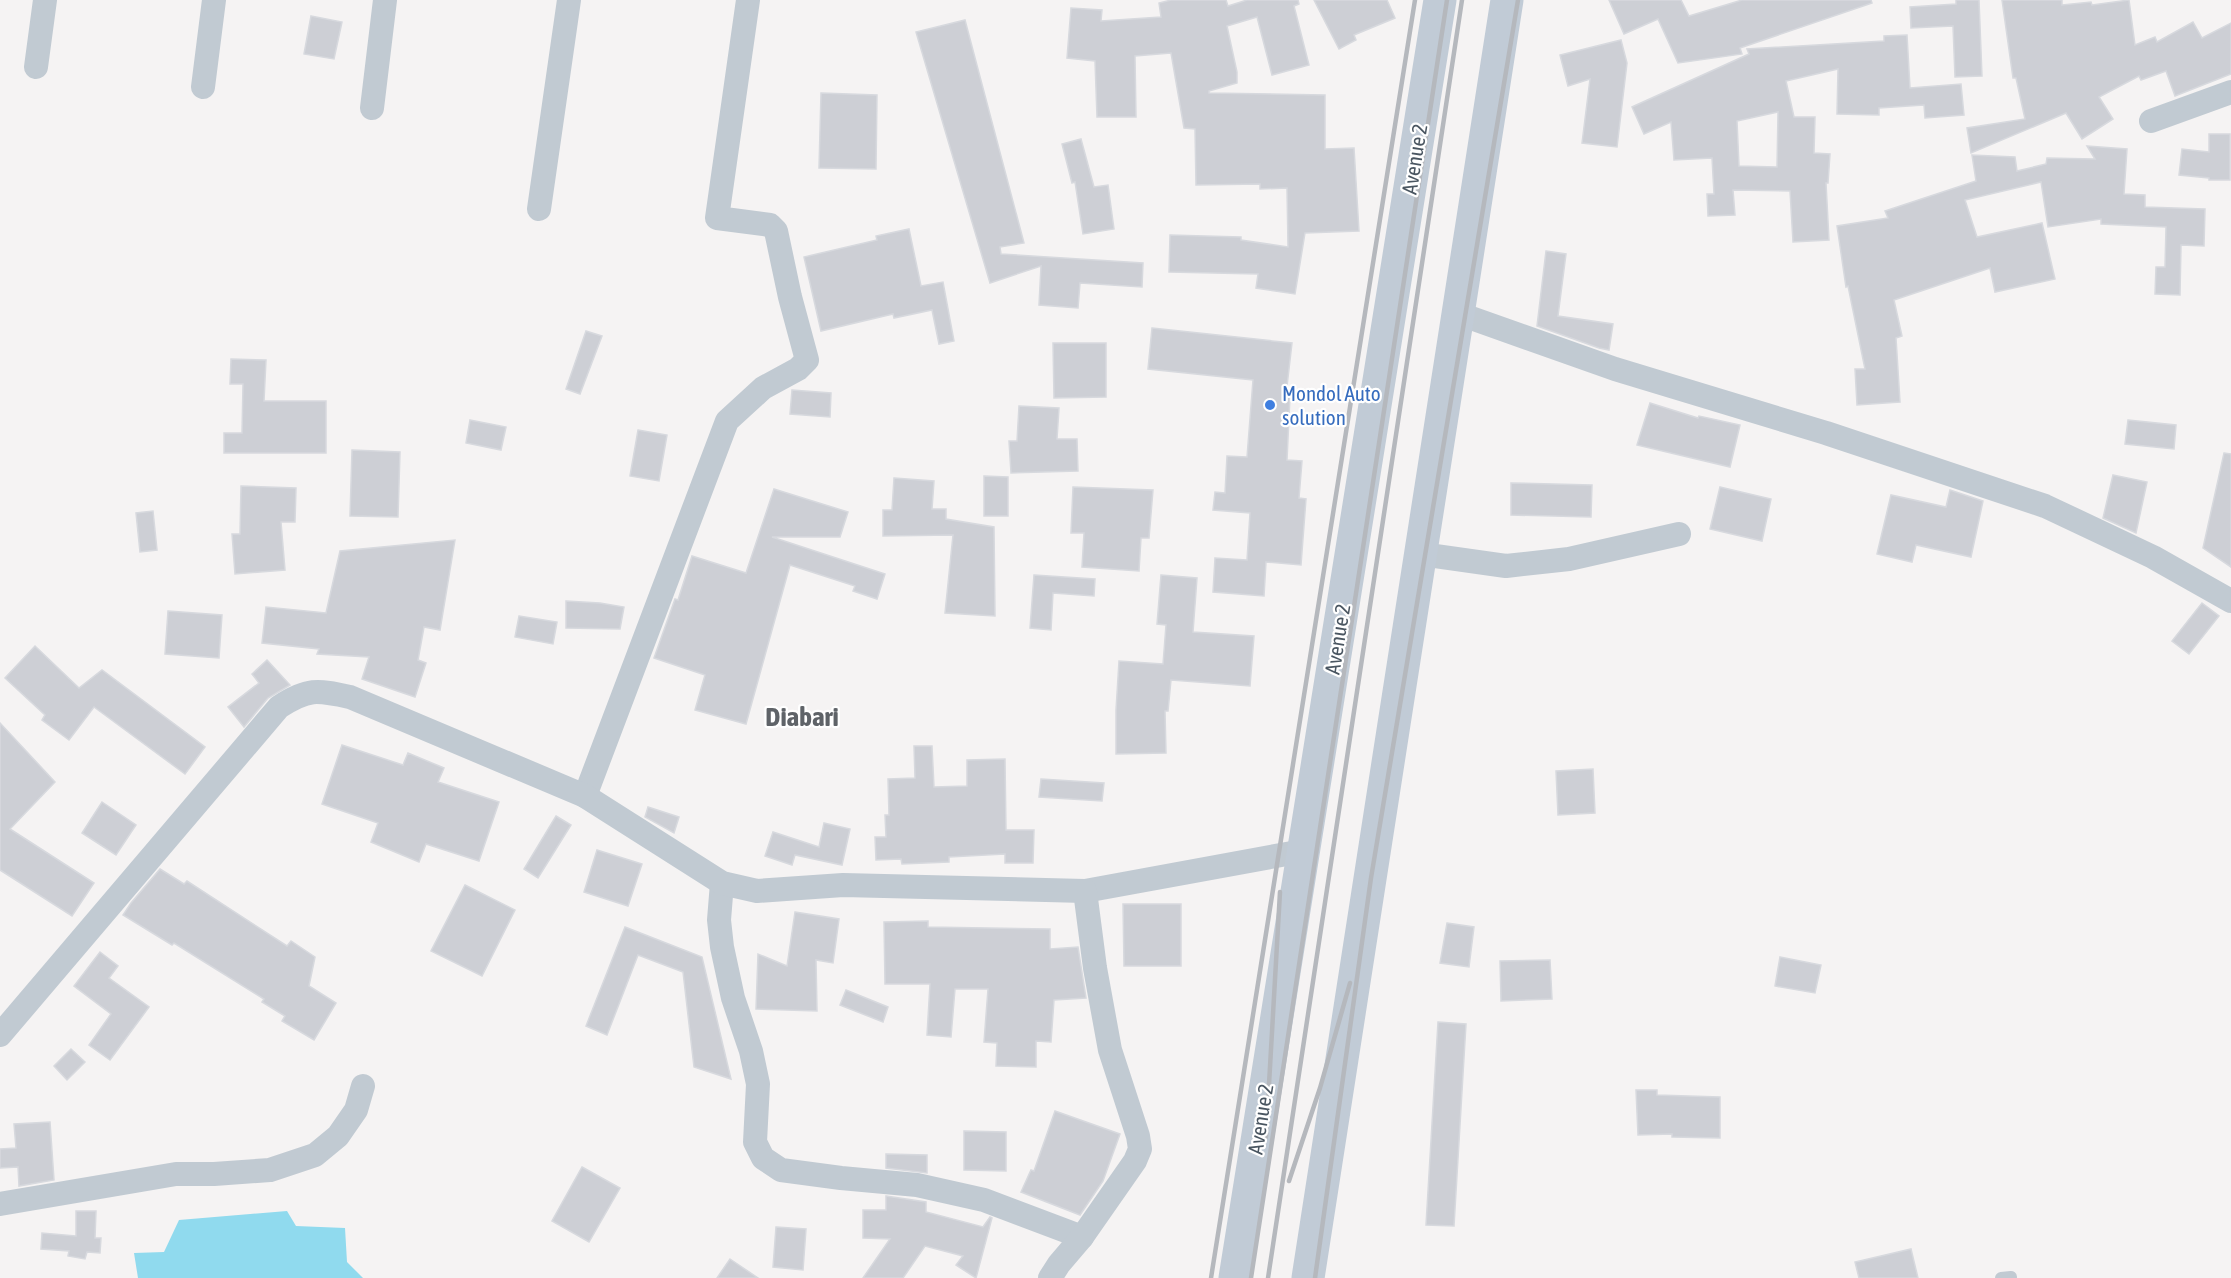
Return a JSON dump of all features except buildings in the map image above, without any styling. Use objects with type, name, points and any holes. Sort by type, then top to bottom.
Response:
[{"type":"main road","name":"Avenue 2","points":[[1235,1278],[1440,0]]},
{"type":"main road","points":[[1308,1278],[1507,0]]},
{"type":"street","points":[[36,67],[45,0]]},
{"type":"street","points":[[203,87],[214,0]]},
{"type":"street","points":[[372,108],[385,0]]},
{"type":"street","points":[[539,209],[569,0]]},
{"type":"street","points":[[585,796],[727,421],[763,388],[798,369],[807,360],[789,297],[776,231],[770,225],[717,218],[748,0]]},
{"type":"street","points":[[2151,122],[2231,92]]},
{"type":"street","points":[[1457,313],[1615,369],[1826,433],[2045,506],[2153,557],[2231,601]]},
{"type":"street","points":[[1422,554],[1506,566],[1569,559],[1679,534]]},
{"type":"street","points":[[0,1035],[279,707],[298,694],[320,691],[350,697],[585,796],[722,883],[757,891],[843,885],[1085,891],[1303,851]]},
{"type":"street","points":[[722,883],[719,920],[722,947],[733,998],[751,1051],[758,1084],[755,1142],[763,1158],[781,1170],[917,1185],[984,1200],[1082,1237]]},
{"type":"street","points":[[1050,1278],[1082,1237],[1135,1161],[1140,1149],[1138,1136],[1110,1050],[1095,969],[1085,891]]},
{"type":"street","points":[[0,1204],[176,1173],[214,1174],[270,1170],[315,1155],[338,1136],[356,1110],[363,1086]]},
{"type":"lane","points":[[2001,1278],[2011,1277]]},
{"type":"water","points":[[287,1211],[296,1226],[345,1228],[347,1262],[363,1278],[138,1278],[134,1253],[164,1252],[179,1220]]},
{"type":"railway","points":[[1211,1278],[1415,0]]},
{"type":"railway","points":[[1251,1278],[1447,0]]},
{"type":"railway","points":[[1268,1278],[1462,0]]},
{"type":"railway","points":[[1315,1278],[1371,878],[1518,0]]},
{"type":"railway","points":[[1266,1137],[1280,892]]},
{"type":"railway","points":[[1289,1181],[1320,1088],[1350,983]]},
{"type":"place","name":"Mondol Auto solution","points":[[1270,405]]},
{"type":"district","name":"Diabari","points":[[802,716]]}]
